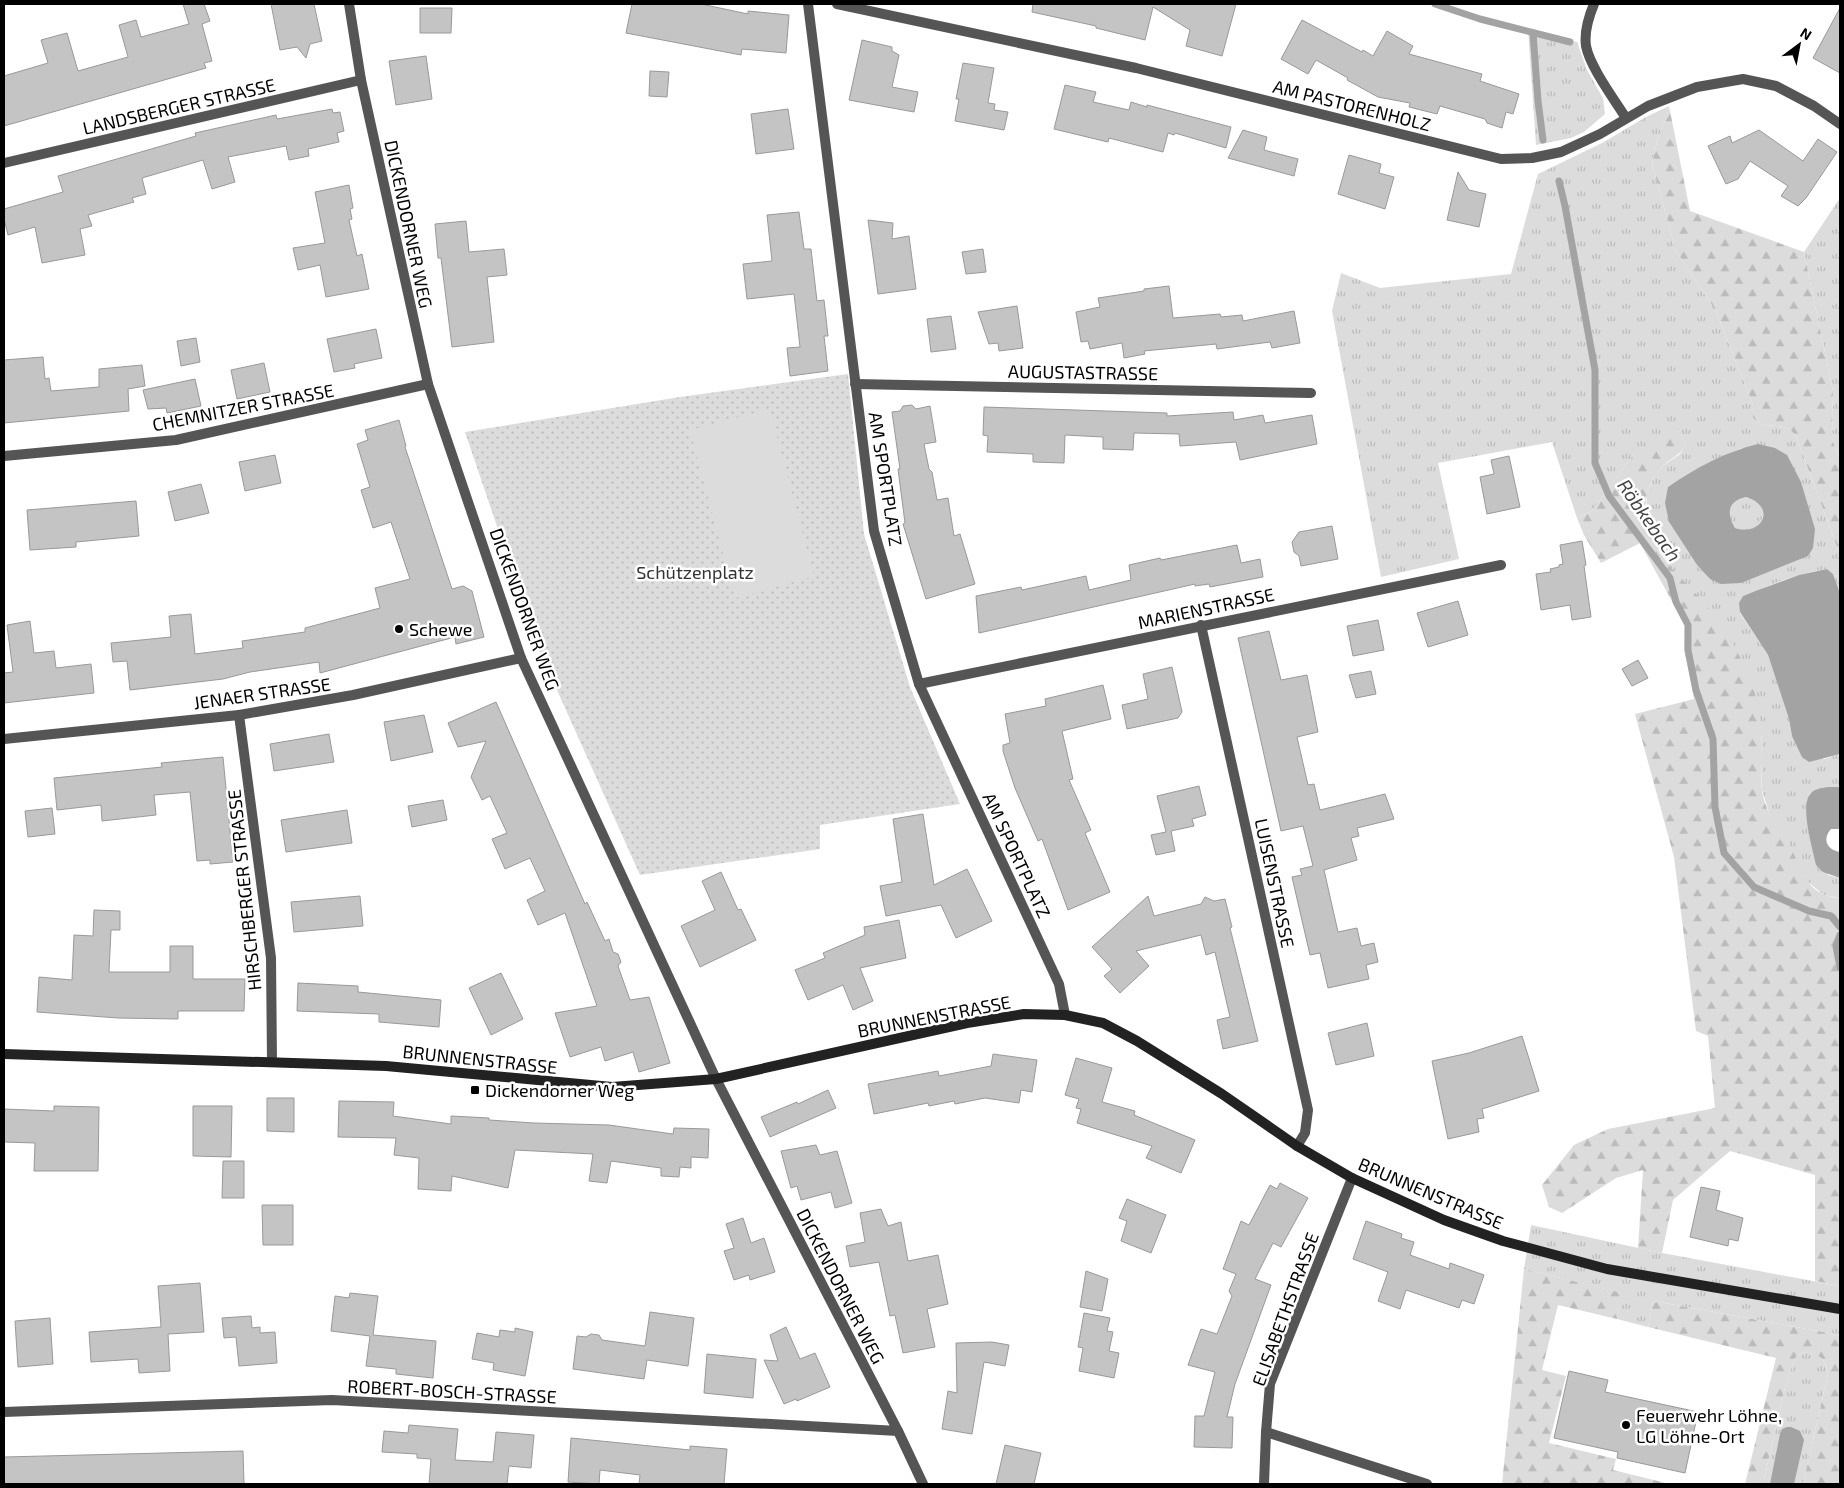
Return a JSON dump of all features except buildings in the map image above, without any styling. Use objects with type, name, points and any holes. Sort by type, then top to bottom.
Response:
[{"type":"street","name":"DICKENDORNER WEG","points":[[349,4],[361,80],[428,384],[521,658],[716,1079],[898,1431],[923,1484]]},
{"type":"street","name":"AM SPORTPLATZ","points":[[808,4],[874,531],[919,684],[1059,984],[1065,1015]]},
{"type":"street","name":"AM PASTORENHOLZ","points":[[838,4],[1136,68],[1501,159],[1532,158],[1561,152],[1600,134],[1648,106],[1697,87],[1743,79],[1776,86],[1814,106],[1840,124]]},
{"type":"street","points":[[1594,4],[1589,17],[1586,45],[1592,63],[1626,118]]},
{"type":"street","name":"LANDSBERGER STRASSE","points":[[4,163],[361,80]]},
{"type":"street","name":"CHEMNITZER STRASSE","points":[[4,456],[176,440],[428,384]]},
{"type":"street","name":"AUGUSTASTRASSE","points":[[855,384],[1311,393]]},
{"type":"street","name":"MARIENSTRASSE","points":[[919,684],[1500,565]]},
{"type":"street","name":"LUISENSTRASSE","points":[[1201,625],[1308,1110],[1305,1133],[1297,1146]]},
{"type":"street","name":"JENAER STRASSE","points":[[4,739],[239,715],[353,696],[521,658]]},
{"type":"street","name":"HIRSCHBERGER STRASSE","points":[[239,715],[271,958],[272,1062]]},
{"type":"street","name":"BRUNNENSTRASSE","points":[[4,1054],[386,1066],[612,1087],[716,1079],[966,1023],[1024,1014],[1065,1015],[1103,1023],[1136,1040],[1222,1094],[1297,1146],[1352,1178],[1444,1220],[1512,1243],[1607,1269],[1840,1309]]},
{"type":"street","name":"ELISABETHSTRASSE","points":[[1264,1484],[1270,1384],[1352,1178]]},
{"type":"street","name":"ROBERT-BOSCH-STRASSE","points":[[4,1412],[332,1400],[898,1431]]},
{"type":"street","points":[[1266,1432],[1428,1484]]},
{"type":"green space","points":[[1528,30],[1577,42],[1587,70],[1603,98],[1605,114],[1584,132],[1571,138],[1536,145]]},
{"type":"green space","points":[[1669,106],[1658,137],[1652,164],[1676,251],[1716,311],[1753,405],[1753,418],[1763,425],[1785,427],[1796,436],[1840,555],[1840,593],[1833,574],[1827,569],[1805,573],[1743,596],[1740,613],[1768,655],[1789,719],[1792,736],[1824,759],[1840,754],[1840,787],[1817,789],[1809,794],[1828,875],[1840,878],[1840,898],[1824,895],[1808,882],[1801,872],[1788,843],[1770,816],[1762,790],[1762,737],[1667,561],[1652,542],[1646,519],[1647,493],[1655,474],[1665,464],[1679,455],[1686,444],[1678,431],[1633,455],[1592,511],[1577,518],[1552,442],[1438,463],[1459,559],[1381,577],[1332,311],[1341,273],[1380,288],[1511,274],[1538,174],[1602,143]],"holes":[[[1742,448],[1808,556],[1710,579],[1697,565],[1669,522],[1668,487],[1722,456]]]},
{"type":"green space","points":[[1669,106],[1690,211],[1804,252],[1833,391],[1832,439],[1840,459],[1840,555],[1796,436],[1785,427],[1763,425],[1753,418],[1753,405],[1716,311],[1676,251],[1652,164],[1658,137]]},
{"type":"green space","points":[[1840,198],[1840,459],[1832,439],[1833,391],[1804,252]]},
{"type":"green space","name":"Schützenplatz","points":[[848,374],[864,534],[910,687],[960,804],[820,825],[820,849],[640,875],[539,650],[465,432],[680,397]]},
{"type":"green space","points":[[770,409],[814,576],[735,598],[690,430]]},
{"type":"green space","points":[[1678,431],[1686,444],[1679,453],[1660,469],[1651,482],[1646,504],[1646,519],[1649,532],[1662,556],[1708,608],[1744,664],[1757,701],[1760,716],[1762,791],[1775,824],[1787,841],[1811,886],[1828,896],[1840,898],[1840,1286],[1815,1281],[1815,1175],[1730,1151],[1673,1200],[1662,1253],[1638,1248],[1643,1170],[1616,1178],[1562,1213],[1549,1207],[1542,1185],[1574,1145],[1608,1129],[1715,1108],[1708,1036],[1696,1031],[1674,857],[1635,714],[1694,699],[1684,648],[1685,625],[1640,543],[1601,563],[1584,535],[1577,518],[1592,511],[1633,455],[1664,434]]},
{"type":"green space","points":[[1746,497],[1756,500],[1764,509],[1759,525],[1755,528],[1741,530],[1735,528],[1732,523],[1730,508],[1735,501]]},
{"type":"green space","points":[[1531,1225],[1662,1253],[1840,1286],[1840,1335],[1653,1301],[1648,1327],[1617,1319],[1621,1293],[1524,1269]]},
{"type":"green space","points":[[1524,1269],[1622,1293],[1617,1319],[1558,1305],[1542,1370],[1566,1376],[1549,1443],[1616,1459],[1613,1470],[1670,1484],[1502,1484]]},
{"type":"green space","points":[[1653,1301],[1840,1335],[1840,1484],[1803,1484],[1828,1374],[1821,1357],[1802,1352],[1795,1358],[1786,1383],[1763,1484],[1745,1484],[1776,1358],[1648,1327]]},
{"type":"green space","points":[[1802,1352],[1820,1357],[1825,1363],[1828,1374],[1803,1484],[1763,1484],[1786,1383],[1795,1358]]},
{"type":"shaded area","points":[[1758,444],[1775,448],[1787,455],[1801,482],[1815,529],[1813,548],[1808,556],[1741,583],[1721,584],[1710,579],[1697,565],[1669,522],[1665,503],[1668,487],[1711,461],[1734,451]],"holes":[[[1746,497],[1761,507],[1763,514],[1762,520],[1758,525],[1744,530],[1735,528],[1730,517],[1730,508],[1735,501]]]},
{"type":"shaded area","points":[[1827,569],[1833,574],[1840,593],[1840,754],[1809,762],[1802,757],[1792,736],[1789,719],[1768,655],[1740,612],[1739,603],[1743,596],[1758,590],[1799,575]]},
{"type":"shaded area","points":[[1840,787],[1840,829],[1831,829],[1826,840],[1832,849],[1840,852],[1840,878],[1823,872],[1816,865],[1807,817],[1806,807],[1811,793],[1817,789]]},
{"type":"shaded area","points":[[1787,1427],[1800,1431],[1804,1440],[1794,1484],[1770,1484],[1780,1434],[1782,1429]]},
{"type":"waterway","points":[[1435,4],[1480,19],[1570,42]]},
{"type":"waterway","name":"Röbkebach","points":[[1533,33],[1543,140]]},
{"type":"waterway","name":"Röbkebach","points":[[1559,181],[1595,370],[1595,463],[1609,496],[1670,578],[1676,602],[1688,625],[1688,650],[1696,690],[1713,739],[1715,807],[1724,853],[1754,887],[1809,911],[1831,916],[1840,927]]},
{"type":"waterway","points":[[1840,935],[1836,946],[1840,967]]},
{"type":"place","name":"Schewe","points":[[399,629]]},
{"type":"place","name":"Dickendorner Weg","points":[[475,1090]]},
{"type":"place","name":"Feuerwehr Löhne, LG Löhne-Ort","points":[[1626,1425]]}]
